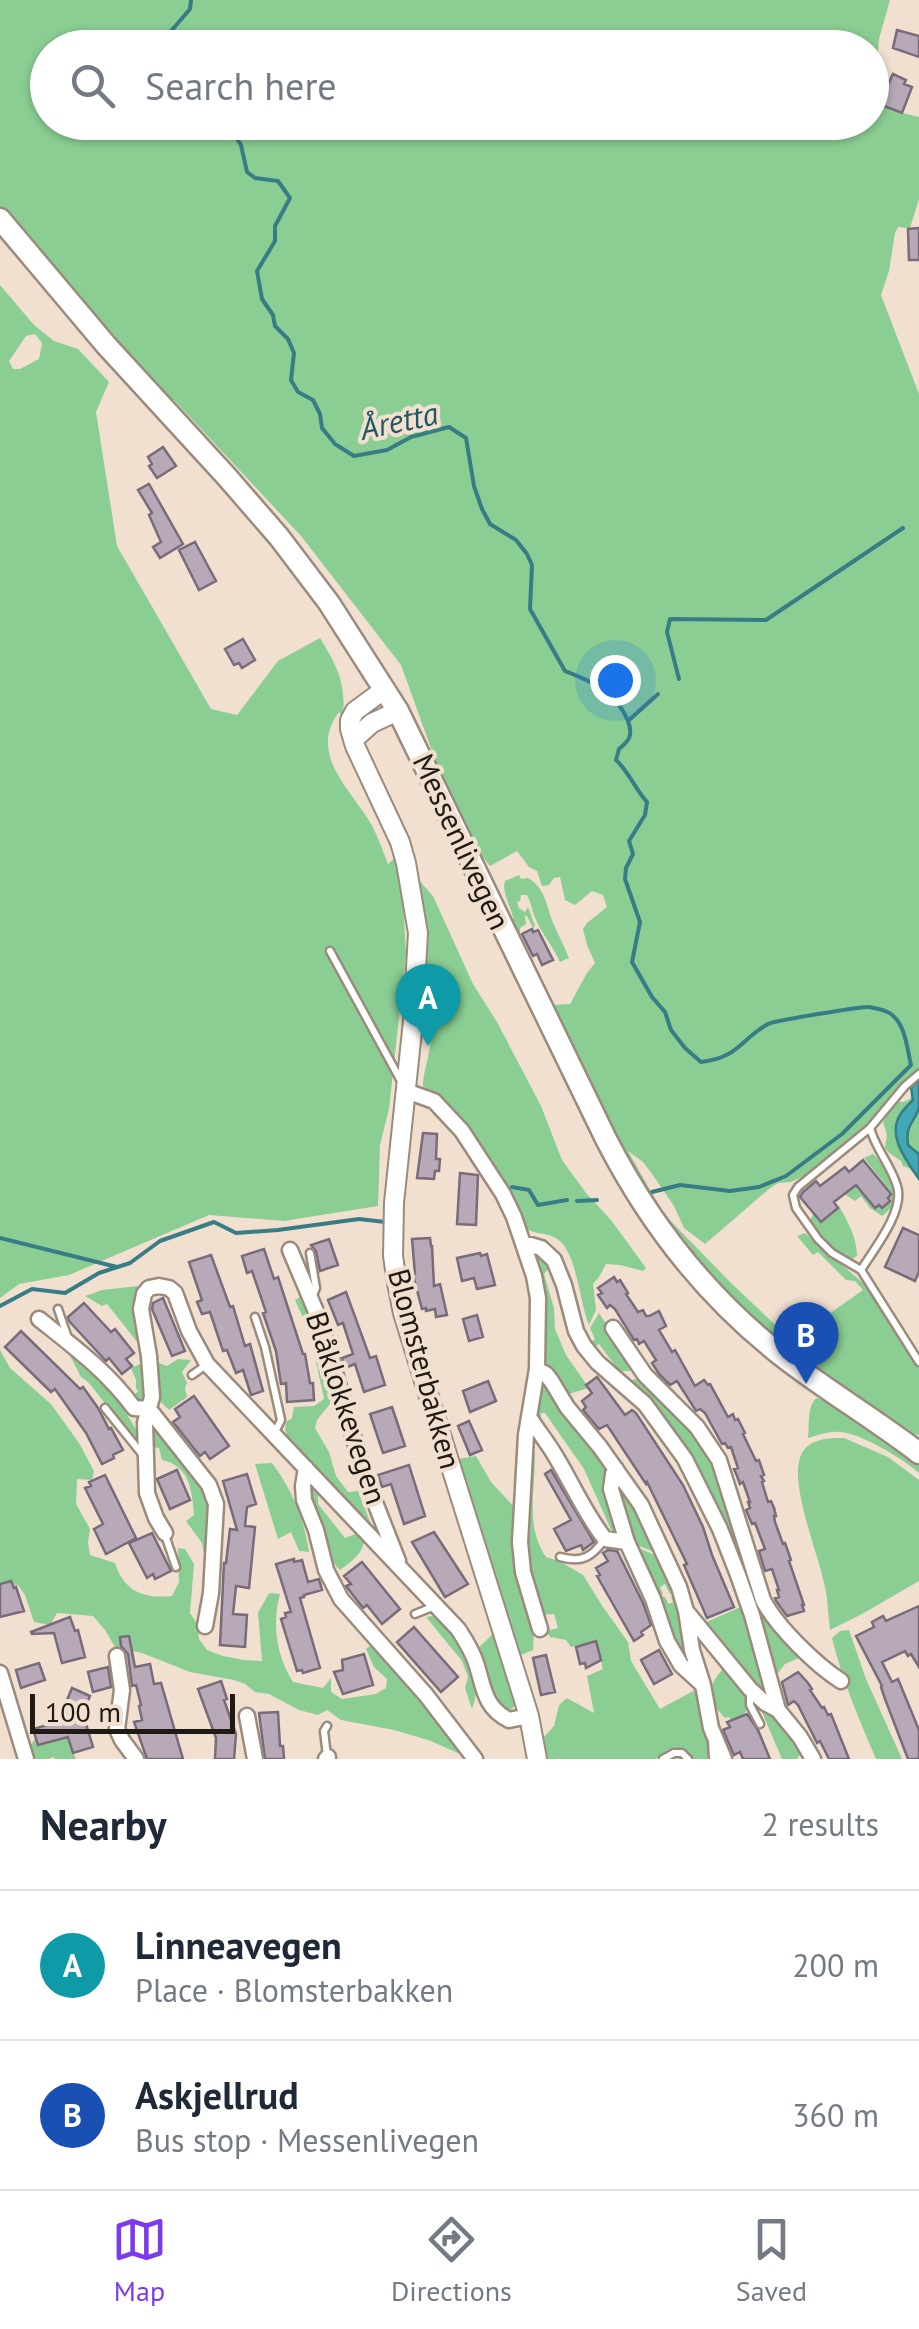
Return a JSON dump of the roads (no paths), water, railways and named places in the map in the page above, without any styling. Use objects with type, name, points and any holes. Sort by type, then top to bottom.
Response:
[{"type":"main road","name":"Messenlivegen","points":[[0,219],[96,335],[227,476],[329,603],[398,711],[622,1172],[654,1222],[715,1295],[786,1360],[919,1452]]},
{"type":"street","points":[[352,740],[350,720],[355,711],[385,690]]},
{"type":"street","points":[[352,740],[372,722],[398,711]]},
{"type":"street","name":"Blomsterbakken","points":[[352,740],[400,842],[416,912],[418,956],[394,1204],[397,1283],[530,1716],[537,1759]]},
{"type":"street","points":[[406,1091],[434,1101],[455,1122],[502,1194],[523,1243],[538,1298],[537,1369],[529,1418],[520,1542],[523,1572],[540,1629]]},
{"type":"street","points":[[523,1243],[540,1248],[554,1260],[584,1346],[645,1404],[685,1459],[720,1530],[770,1614],[825,1671],[841,1681]]},
{"type":"street","name":"Blåklokkevegen","points":[[290,1250],[312,1299],[365,1477],[400,1567]]},
{"type":"street","name":"Blåklokkevegen","points":[[165,1533],[148,1492],[145,1424],[152,1397],[141,1309],[144,1294],[159,1286],[175,1293],[189,1331],[208,1364],[466,1640],[491,1707],[509,1720],[530,1716]]},
{"type":"street","points":[[38,1318],[100,1368],[134,1408],[149,1409],[208,1485],[216,1504],[211,1594],[205,1626]]},
{"type":"street","points":[[613,1328],[645,1375],[697,1426],[719,1460],[750,1554],[746,1573],[752,1615],[778,1710]]},
{"type":"street","points":[[537,1369],[546,1374],[616,1469],[656,1534],[686,1611],[711,1728],[724,1759]]},
{"type":"street","points":[[615,1378],[645,1375]]},
{"type":"street","points":[[529,1418],[554,1452],[586,1514],[605,1540],[627,1542]]},
{"type":"street","name":"Blåklokkevegen","points":[[306,1468],[304,1500],[326,1570],[340,1599],[426,1695],[475,1759]]},
{"type":"street","points":[[616,1469],[611,1489],[627,1542],[667,1641],[682,1665],[703,1685]]},
{"type":"street","points":[[686,1611],[750,1689],[778,1710],[808,1757]]},
{"type":"street","points":[[117,1656],[122,1690],[117,1729],[136,1759]]},
{"type":"street","points":[[0,1672],[26,1759]]},
{"type":"street","points":[[247,1716],[255,1759]]},
{"type":"lane","points":[[330,950],[406,1091]]},
{"type":"lane","points":[[919,1074],[870,1128],[793,1194],[796,1208],[818,1239],[832,1253],[861,1270],[919,1362]]},
{"type":"lane","points":[[861,1270],[895,1214],[899,1200],[897,1186],[870,1128]]},
{"type":"lane","points":[[310,1252],[316,1288],[312,1299]]},
{"type":"lane","points":[[58,1309],[70,1344]]},
{"type":"lane","points":[[255,1316],[266,1347],[280,1420],[273,1436]]},
{"type":"lane","points":[[192,1375],[208,1364]]},
{"type":"lane","points":[[105,1408],[146,1459]]},
{"type":"lane","points":[[165,1533],[176,1566]]},
{"type":"lane","points":[[560,1558],[581,1559],[595,1554],[605,1540]]},
{"type":"lane","points":[[414,1614],[436,1606]]},
{"type":"lane","points":[[750,1689],[750,1705],[760,1724]]},
{"type":"lane","points":[[327,1726],[327,1758]]},
{"type":"lane","points":[[711,1728],[713,1759]]},
{"type":"lane","points":[[663,1759],[674,1753],[688,1759]]},
{"type":"water","points":[[919,1081],[919,1107],[907,1137],[908,1145],[919,1154],[919,1179],[899,1147],[896,1129],[897,1120],[913,1100],[911,1087]]},
{"type":"waterway","name":"Åretta","points":[[172,30],[190,9],[191,0]]},
{"type":"waterway","name":"Åretta","points":[[238,140],[247,172],[255,178],[278,181],[290,198],[275,226],[275,241],[257,271],[262,299],[294,353],[291,380],[298,392],[313,400],[322,428],[335,444],[354,456],[387,450],[411,437],[449,427],[466,438],[482,509],[490,524],[516,540],[527,554],[532,565],[530,609],[565,671],[602,689],[617,702],[628,721],[630,734],[616,760],[647,802],[645,815],[629,841],[633,854],[626,868],[625,879],[640,922],[632,962],[665,1012],[671,1030],[701,1062],[723,1057],[768,1024],[836,1011],[869,1007],[881,1010],[896,1019],[903,1031],[911,1065],[842,1134],[786,1176],[759,1187],[730,1191],[680,1185],[652,1192]]},
{"type":"waterway","points":[[679,679],[667,632],[670,619],[766,620],[903,528]]},
{"type":"waterway","points":[[628,721],[658,694]]},
{"type":"waterway","points":[[512,1187],[529,1190],[538,1205],[567,1200]]},
{"type":"waterway","points":[[577,1201],[597,1200]]},
{"type":"waterway","points":[[0,1306],[32,1289],[65,1293],[99,1273],[130,1263],[160,1241],[214,1222],[236,1233],[359,1219],[385,1222]]},
{"type":"waterway","points":[[0,1238],[117,1267]]},
{"type":"place","name":"Linneavegen","points":[[428,1046]]},
{"type":"place","name":"Askjellrud","points":[[806,1384]]}]
